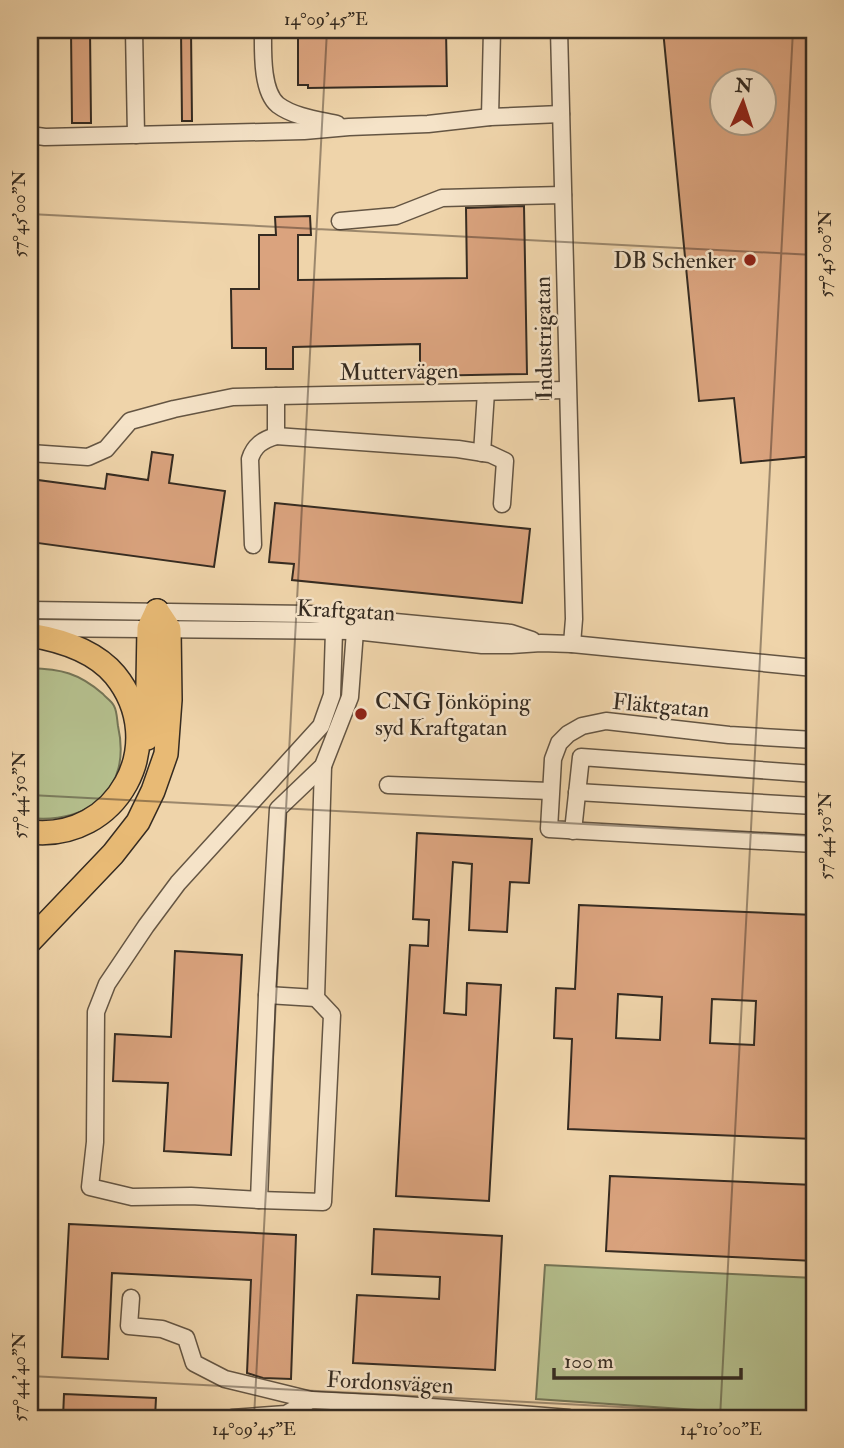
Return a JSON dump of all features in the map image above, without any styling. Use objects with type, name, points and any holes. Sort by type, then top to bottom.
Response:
[{"type":"highway","points":[[30,832],[56,833],[81,825],[106,811],[122,792],[142,758],[148,735],[158,622]]},
{"type":"highway","points":[[30,941],[113,854],[138,822],[153,791],[166,754],[170,700],[158,622]]},
{"type":"highway","points":[[30,635],[77,648],[98,660],[115,675],[128,695],[138,732],[138,752],[131,776]]},
{"type":"street","points":[[134,30],[136,135]]},
{"type":"street","points":[[263,30],[266,83],[277,104],[302,116],[349,127]]},
{"type":"street","points":[[490,117],[492,30]]},
{"type":"street","name":"Industrigatan","points":[[559,30],[566,390],[574,619],[572,644]]},
{"type":"street","points":[[30,135],[45,137],[304,131],[561,114]]},
{"type":"street","points":[[340,221],[396,216],[442,198],[563,195]]},
{"type":"street","name":"Muttervägen","points":[[30,453],[88,457],[106,449],[130,421],[233,397],[566,390]]},
{"type":"street","points":[[482,453],[486,392]]},
{"type":"street","points":[[276,396],[276,436]]},
{"type":"street","points":[[253,545],[250,459],[254,448],[276,436],[482,453],[505,461],[502,504]]},
{"type":"street","points":[[30,610],[158,622]]},
{"type":"street","points":[[267,995],[316,998],[332,1015],[323,1202],[191,1196],[132,1197],[90,1187],[95,1142],[96,1012],[107,984],[178,883],[321,726],[331,695],[334,631],[347,616],[355,631],[350,697],[323,766],[316,998]]},
{"type":"street","name":"Kraftgatan","points":[[158,622],[347,616],[511,634],[541,643]]},
{"type":"street","points":[[30,628],[158,622]]},
{"type":"street","name":"Kraftgatan","points":[[158,622],[355,631],[482,645],[572,644],[814,668]]},
{"type":"street","name":"Fläktgatan","points":[[551,791],[553,759],[559,743],[582,726],[595,723],[622,722],[729,735],[814,740]]},
{"type":"street","points":[[573,831],[581,757],[814,774]]},
{"type":"street","points":[[259,1200],[278,809],[323,766]]},
{"type":"street","points":[[388,785],[551,791],[549,830],[814,844]]},
{"type":"street","points":[[578,792],[814,806]]},
{"type":"street","points":[[131,1298],[130,1326],[162,1329],[186,1338],[194,1363],[225,1379],[311,1400]]},
{"type":"street","name":"Fordonsvägen","points":[[232,1418],[286,1414],[311,1400],[362,1410],[569,1418]]},
{"type":"green space","points":[[30,668],[60,671],[78,677],[103,694],[116,710],[121,748],[119,768],[102,798],[71,815],[30,818]]},
{"type":"green space","points":[[545,1265],[814,1278],[814,1418],[536,1399]]},
{"type":"building","points":[[71,30],[90,30],[91,123],[72,123]]},
{"type":"building","points":[[181,30],[191,30],[192,121],[182,121]]},
{"type":"building","points":[[298,30],[446,30],[447,86],[308,88],[308,85],[298,85]]},
{"type":"building","name":"DB Schenker","points":[[663,30],[814,30],[814,456],[741,463],[734,398],[699,401]]},
{"type":"building","points":[[524,206],[527,374],[420,376],[420,344],[293,347],[293,369],[266,369],[266,348],[232,348],[231,289],[259,289],[259,235],[276,235],[275,217],[310,216],[311,235],[298,235],[298,280],[467,278],[466,208]]},
{"type":"building","points":[[152,452],[173,455],[169,483],[225,491],[214,567],[30,542],[30,479],[105,489],[107,474],[148,480]]},
{"type":"building","points":[[275,503],[530,529],[522,603],[292,580],[294,564],[269,562]]},
{"type":"building","points":[[417,833],[532,839],[529,883],[510,882],[507,932],[469,930],[472,864],[453,862],[444,1013],[466,1015],[467,983],[501,985],[489,1201],[396,1196],[410,945],[428,946],[429,920],[413,919]]},
{"type":"building","points":[[579,905],[814,915],[814,1139],[568,1129],[572,1039],[554,1038],[556,988],[575,989]],"holes":[[[618,994],[662,997],[660,1040],[616,1038]],[[712,999],[756,1001],[754,1045],[710,1043]]]},
{"type":"building","points":[[175,951],[242,955],[231,1155],[164,1151],[168,1083],[113,1081],[115,1034],[171,1037]]},
{"type":"building","points":[[610,1176],[814,1185],[814,1261],[606,1251]]},
{"type":"building","points":[[69,1224],[296,1235],[291,1379],[263,1378],[247,1373],[251,1280],[112,1273],[108,1359],[62,1357]]},
{"type":"building","points":[[374,1229],[502,1236],[495,1370],[353,1363],[357,1295],[439,1299],[440,1277],[372,1274]]},
{"type":"building","points":[[64,1394],[156,1398],[155,1418],[63,1418]]},
{"type":"place","name":"DB Schenker","points":[[750,260]]},
{"type":"place","name":"CNG Jönköping syd Kraftgatan","points":[[361,714]]}]
